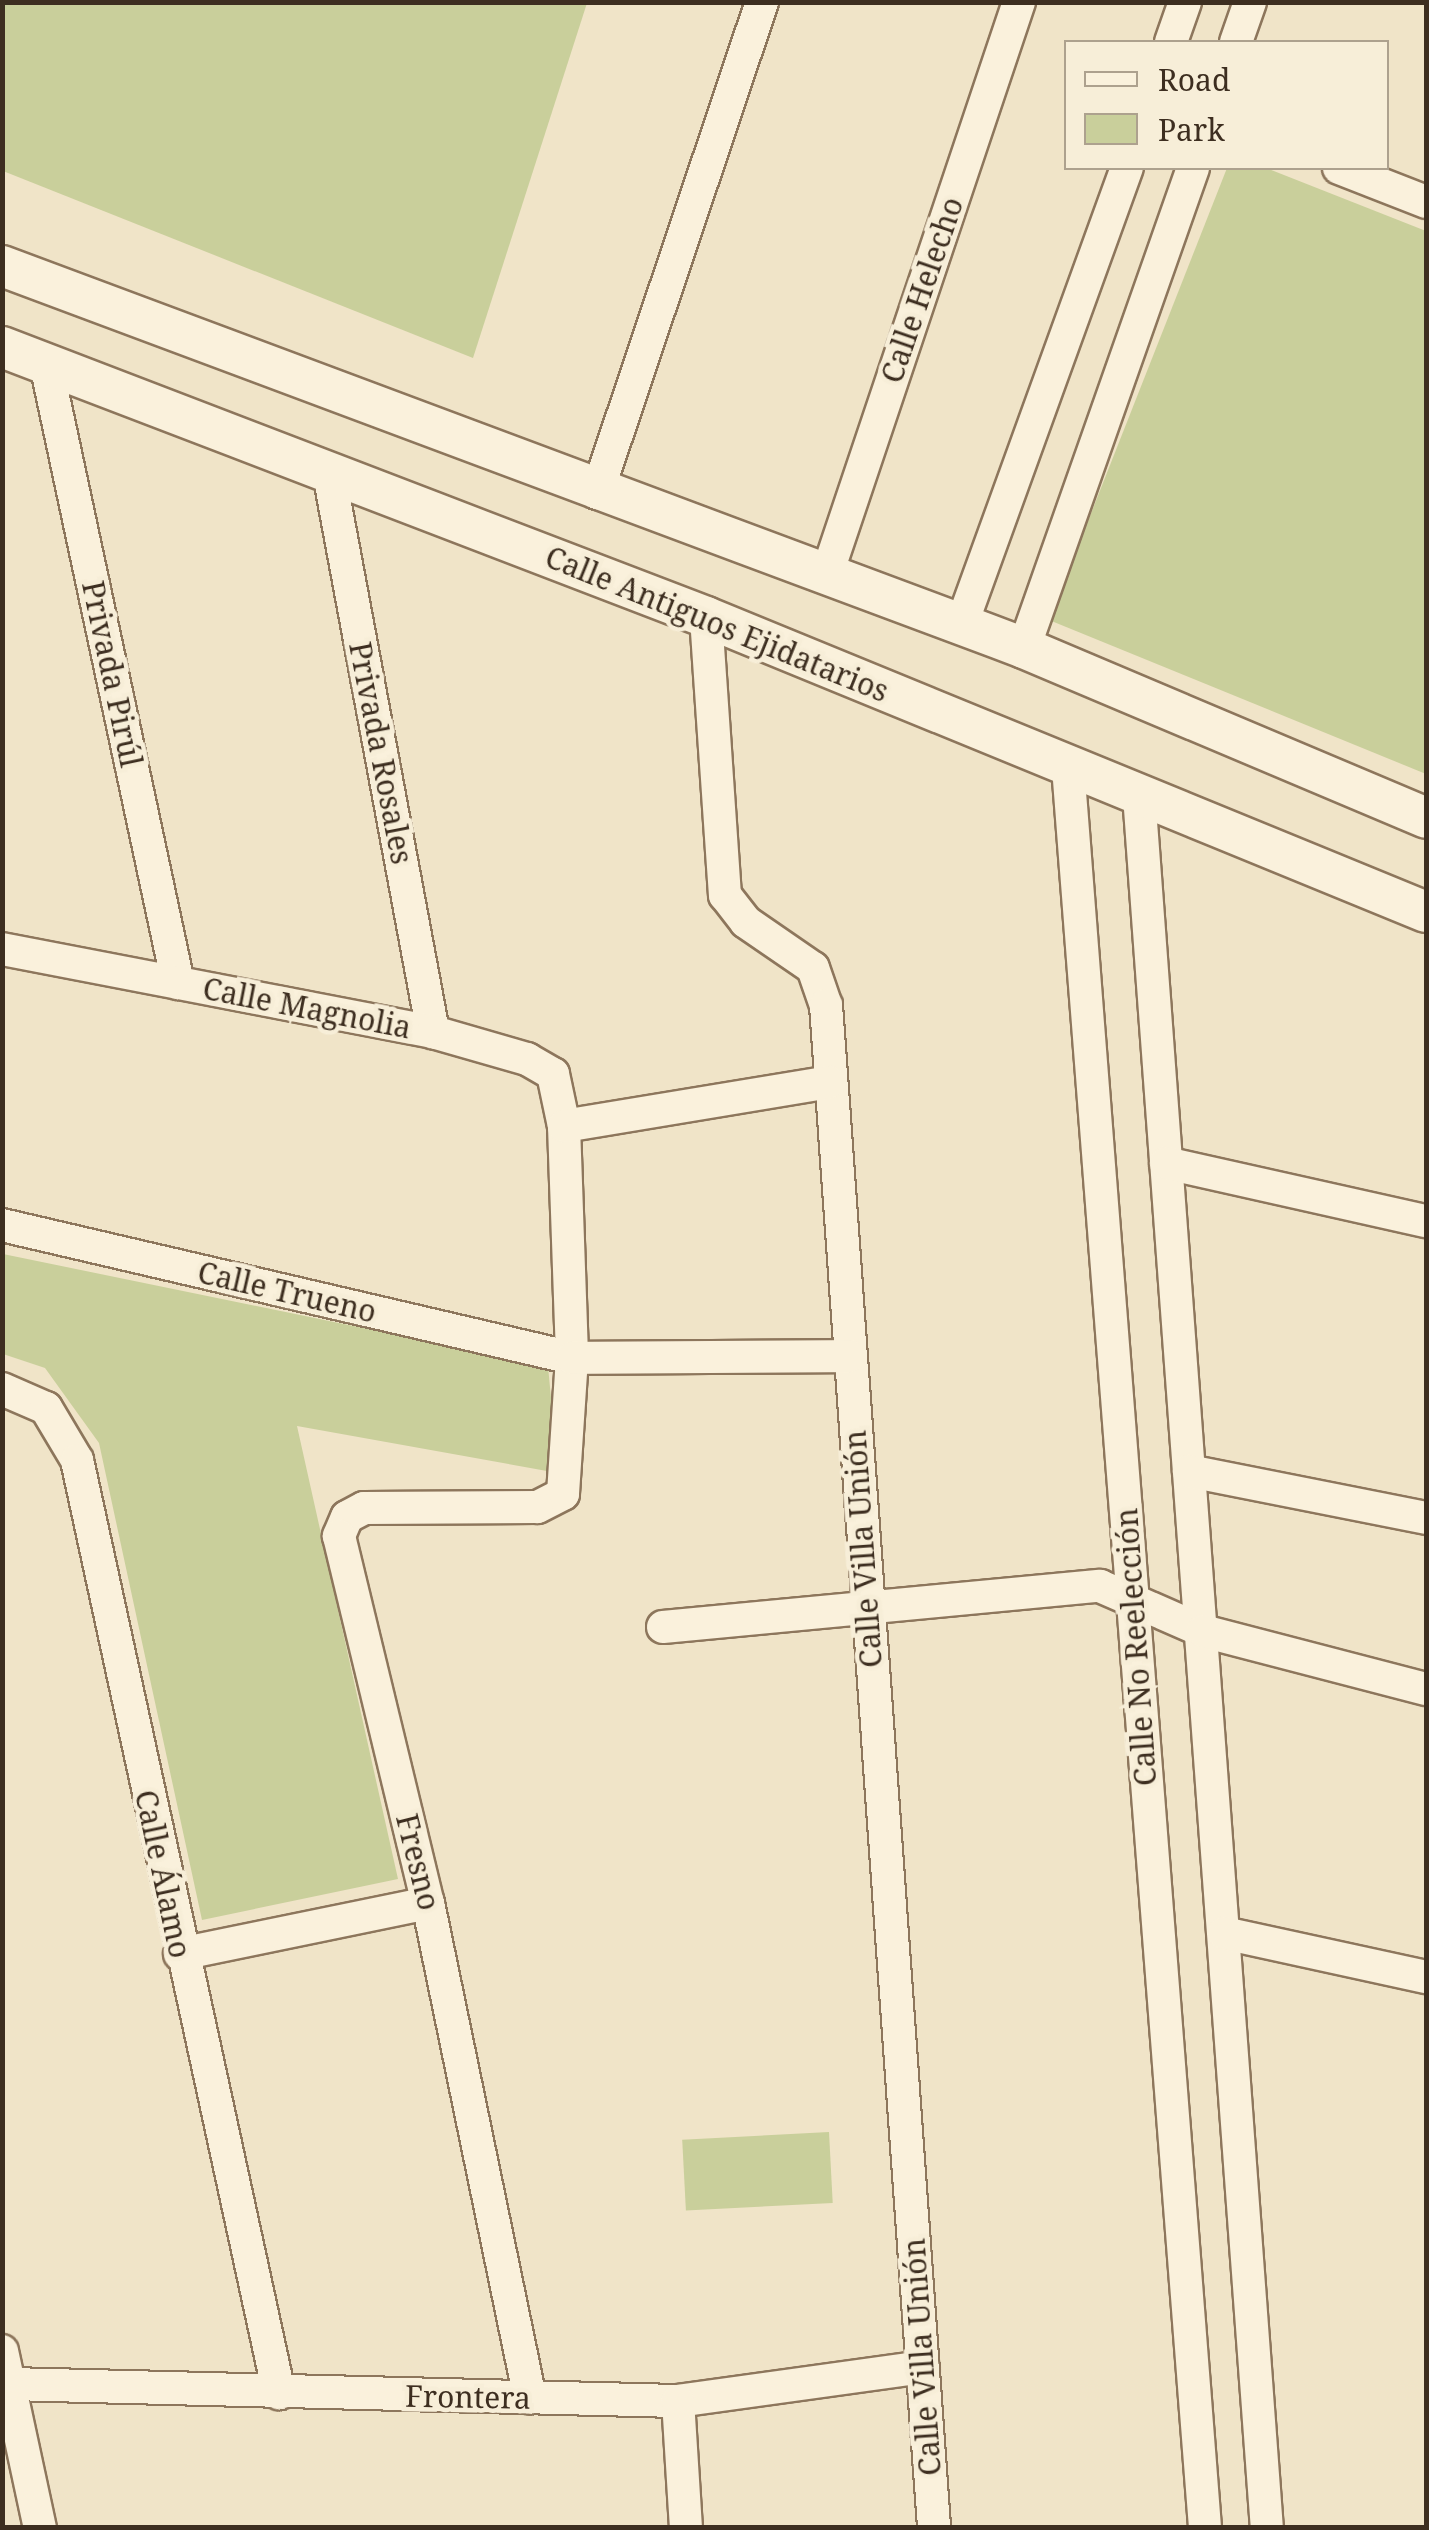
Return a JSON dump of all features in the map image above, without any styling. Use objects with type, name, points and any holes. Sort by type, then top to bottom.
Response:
[{"type":"street","points":[[597,493],[762,2]]},
{"type":"street","name":"Calle Helecho","points":[[826,577],[1018,2]]},
{"type":"street","points":[[1172,40],[1184,2]]},
{"type":"street","points":[[1237,40],[1250,2]]},
{"type":"street","points":[[961,626],[1126,170]]},
{"type":"street","points":[[1024,648],[1192,170]]},
{"type":"street","points":[[1344,170],[1426,202]]},
{"type":"street","points":[[2,266],[597,493],[1024,648],[1426,818]]},
{"type":"street","name":"Calle Antiguos Ejidatarios","points":[[2,347],[706,616],[1426,912]]},
{"type":"street","name":"Privada Pirúl","points":[[46,364],[178,983]]},
{"type":"street","name":"Privada Rosales","points":[[328,474],[434,1032]]},
{"type":"street","name":"Calle Villa Unión","points":[[706,616],[726,895],[732,910],[813,968],[822,983],[934,2528]]},
{"type":"street","name":"Calle No Reelección","points":[[1068,767],[1206,2528]]},
{"type":"street","points":[[1139,796],[1267,2528]]},
{"type":"street","name":"Calle Magnolia","points":[[2,949],[434,1032],[544,1066],[560,1093],[564,1126]]},
{"type":"street","points":[[572,1358],[564,1126],[829,1082]]},
{"type":"street","points":[[1166,1163],[1426,1221]]},
{"type":"street","name":"Calle Trueno","points":[[2,1225],[572,1358],[849,1356]]},
{"type":"street","name":"Fresno","points":[[530,2398],[428,1904],[339,1536],[346,1517],[383,1504],[537,1507],[563,1494],[568,1474],[572,1358]]},
{"type":"street","name":"Calle Álamo","points":[[2,1388],[46,1408],[65,1431],[77,1460],[180,1954],[279,2393]]},
{"type":"street","points":[[1189,1471],[1426,1518]]},
{"type":"street","points":[[663,1627],[1066,1586],[1132,1595],[1203,1631],[1426,1689]]},
{"type":"street","points":[[180,1954],[428,1904]]},
{"type":"street","points":[[1224,1932],[1426,1977]]},
{"type":"street","points":[[2,2351],[40,2528]]},
{"type":"street","name":"Frontera","points":[[10,2384],[678,2400],[923,2367]]},
{"type":"street","points":[[678,2400],[686,2528]]},
{"type":"green space","points":[[2,3],[587,3],[473,358],[3,171]]},
{"type":"green space","points":[[1226,170],[1271,170],[1426,231],[1426,774],[1049,620]]},
{"type":"green space","points":[[3,1254],[548,1366],[558,1473],[297,1426],[398,1879],[202,1920],[99,1443],[45,1368],[3,1354]]},
{"type":"green space","points":[[829,2132],[833,2203],[686,2211],[682,2140]]}]
